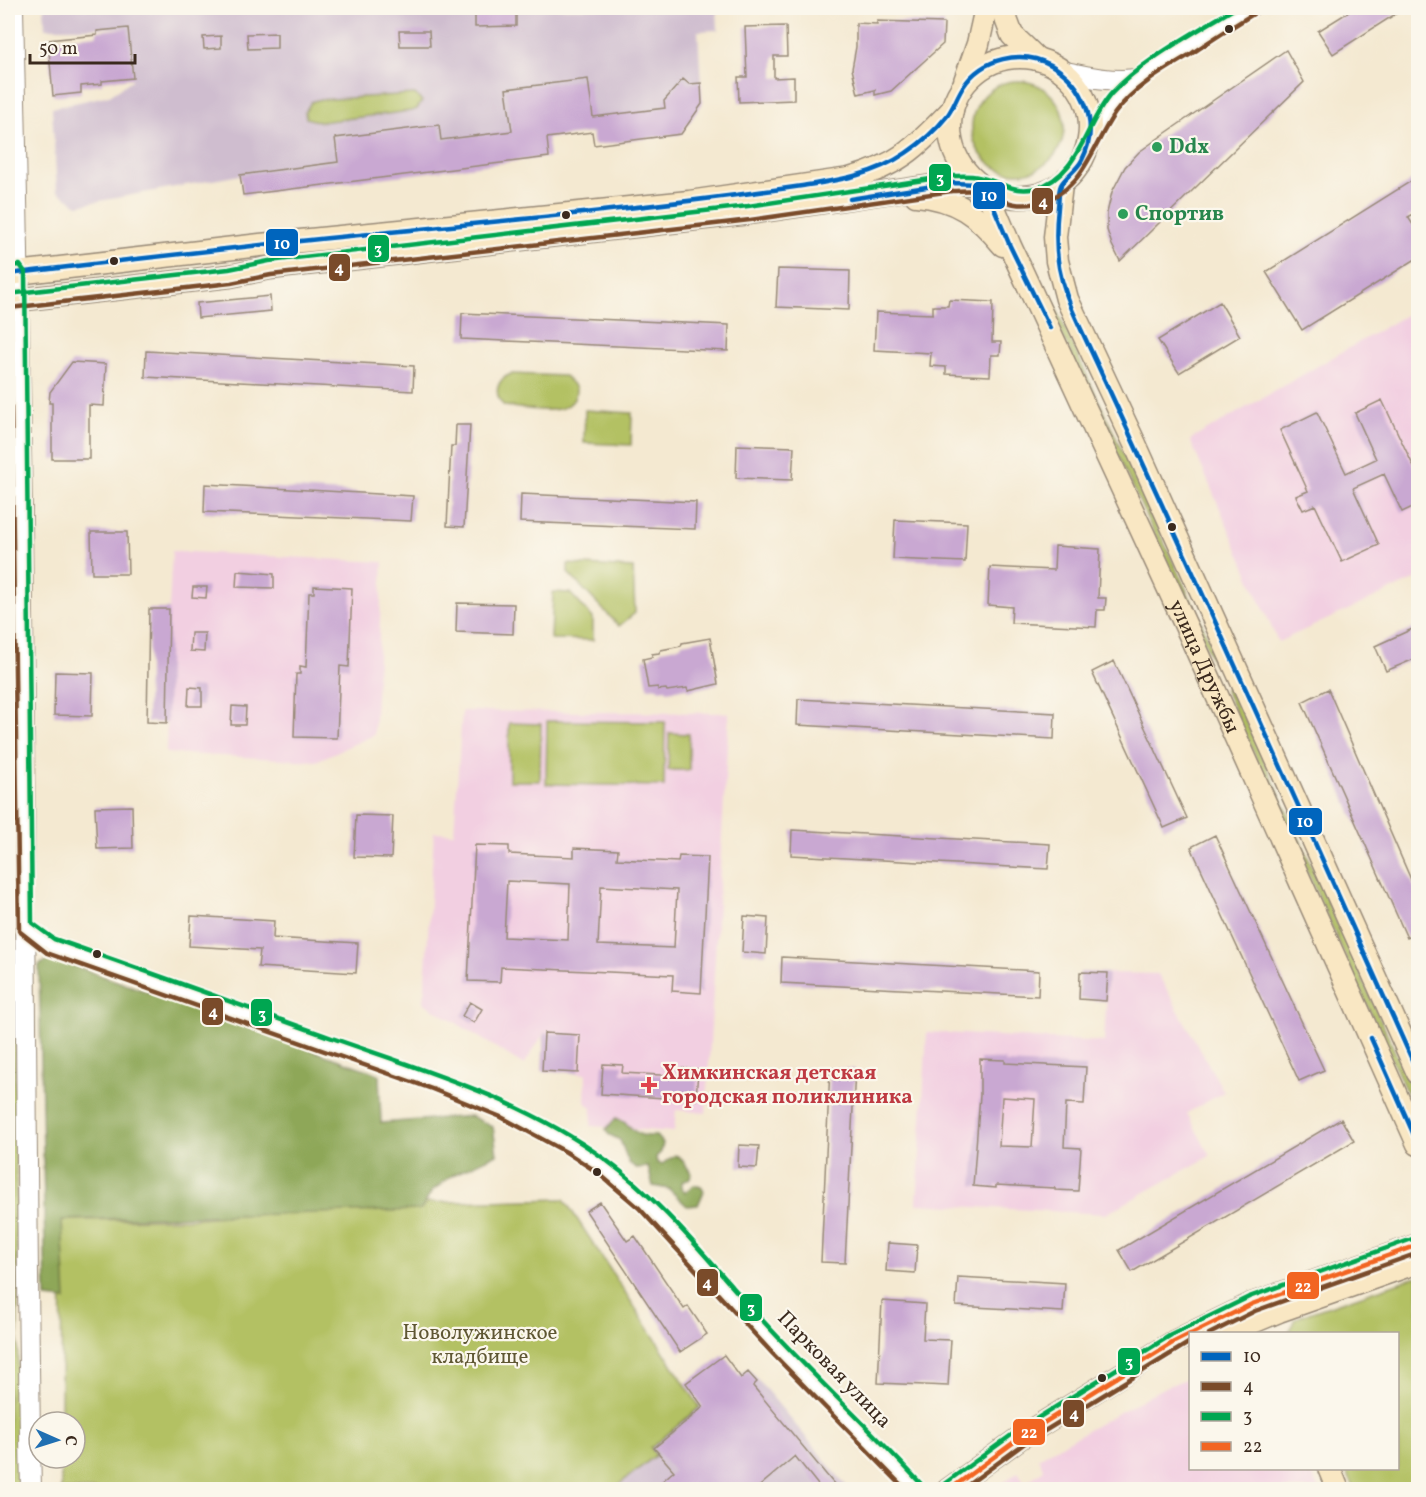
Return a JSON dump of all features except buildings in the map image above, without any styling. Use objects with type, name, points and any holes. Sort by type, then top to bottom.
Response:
[{"type":"main road","points":[[982,187],[963,169],[954,151],[950,131],[952,110],[978,44],[986,8]]},
{"type":"main road","points":[[1002,8],[1012,35],[1037,59]]},
{"type":"main road","points":[[13,300],[749,213],[952,183],[982,187],[1005,196],[1024,198],[1044,194],[1062,185],[1074,173],[1084,158],[1091,122],[1087,103],[1078,86],[1065,72],[1050,63],[1024,56],[1000,59],[979,70],[962,87]]},
{"type":"main road","points":[[13,273],[272,243],[689,202],[849,179],[895,162],[921,142],[952,110]]},
{"type":"main road","name":"улица Дружбы","points":[[1062,185],[1055,237],[1057,261],[1067,299],[1135,444],[1419,1073]]},
{"type":"main road","name":"улица Дружбы","points":[[982,187],[1185,624],[1419,1144]]},
{"type":"main road","points":[[884,194],[927,196],[948,201],[966,209],[986,225],[1019,264]]},
{"type":"main road","points":[[1229,1332],[1419,1245]]},
{"type":"main road","points":[[1211,1332],[1259,1319],[1419,1262]]},
{"type":"main road","points":[[948,1490],[1021,1437],[1076,1401],[1174,1342],[1189,1338]]},
{"type":"main road","points":[[1125,1373],[1189,1348]]},
{"type":"main road","points":[[1330,1470],[1338,1490]]},
{"type":"street","points":[[13,8],[13,300],[26,927],[28,1334],[32,1490]]},
{"type":"street","points":[[1089,141],[1110,107],[1137,79],[1249,8]]},
{"type":"street","points":[[1065,72],[1100,79],[1122,81],[1137,79]]},
{"type":"street","name":"Парковая улица","points":[[26,927],[50,946],[487,1102],[545,1131],[600,1166],[641,1200],[803,1374],[917,1490]]},
{"type":"shaded area","points":[[44,8],[717,8],[718,30],[698,31],[702,104],[681,134],[594,145],[592,133],[442,150],[240,175],[78,205],[57,191],[52,108],[110,95],[132,80],[128,28],[45,28]]},
{"type":"shaded area","points":[[1418,308],[1418,578],[1278,642],[1190,440]]},
{"type":"shaded area","points":[[172,551],[383,562],[374,735],[316,761],[166,753]]},
{"type":"shaded area","points":[[462,711],[729,713],[706,1113],[676,1110],[674,1132],[591,1126],[592,1108],[585,1102],[586,1074],[578,1073],[580,1035],[544,1033],[524,1065],[424,1003],[434,832],[454,833]]},
{"type":"shaded area","points":[[1108,973],[1158,974],[1224,1092],[1187,1113],[1210,1156],[1106,1214],[917,1204],[927,1032],[1104,1042]]},
{"type":"shaded area","points":[[748,1368],[849,1489],[613,1490],[655,1455],[651,1448]]},
{"type":"shaded area","points":[[1189,1377],[1189,1470],[1310,1470],[1320,1489],[994,1489],[1018,1472],[1025,1483],[1044,1470],[1038,1458],[1159,1390]]},
{"type":"green space","points":[[1018,81],[1036,84],[1051,94],[1061,109],[1064,127],[1061,145],[1051,160],[1036,170],[1018,173],[1000,170],[985,160],[975,145],[972,127],[975,109],[985,94],[1000,84]]},
{"type":"green space","points":[[415,94],[422,101],[417,109],[411,111],[320,122],[306,118],[305,112],[311,102],[317,100]]},
{"type":"green space","points":[[1053,302],[1219,661],[1214,663],[1048,304]]},
{"type":"green space","points":[[511,374],[565,376],[576,388],[574,398],[568,405],[559,409],[537,410],[504,406],[497,392],[502,380]]},
{"type":"green space","points":[[585,410],[632,413],[631,445],[584,443]]},
{"type":"green space","points":[[568,564],[633,568],[635,613],[619,626],[568,573]]},
{"type":"green space","points":[[553,592],[570,593],[593,618],[593,640],[551,639]]},
{"type":"green space","points":[[1231,687],[1418,1103],[1418,1118],[1225,689]]},
{"type":"green space","points":[[547,721],[665,722],[664,786],[546,784]]},
{"type":"green space","points":[[509,723],[541,724],[540,781],[509,781]]},
{"type":"green space","points":[[669,733],[689,734],[689,770],[668,770]]},
{"type":"green space","points":[[8,813],[14,919],[19,1490],[8,1489]]},
{"type":"green space","points":[[52,958],[379,1074],[381,1123],[471,1116],[493,1127],[497,1154],[453,1175],[432,1191],[421,1210],[62,1220],[66,1300],[46,1298],[39,965]]},
{"type":"green space","points":[[616,1118],[637,1133],[656,1136],[663,1143],[661,1152],[656,1157],[657,1163],[662,1164],[675,1155],[680,1157],[692,1174],[689,1179],[682,1182],[681,1187],[685,1192],[694,1185],[701,1187],[704,1191],[698,1205],[687,1206],[669,1189],[653,1186],[648,1167],[636,1168],[629,1163],[620,1140],[608,1134],[606,1129]]},
{"type":"green space","name":"Новолужинское кладбище","points":[[564,1199],[700,1407],[651,1448],[656,1455],[613,1489],[61,1490],[61,1470],[87,1470],[87,1410],[61,1410],[62,1220],[187,1219],[375,1204]]},
{"type":"green space","points":[[1418,1276],[1418,1489],[1355,1489],[1346,1470],[1399,1470],[1399,1332],[1288,1332],[1295,1319]]},
{"type":"transit line","name":"3","points":[[8,294],[229,269],[269,261],[748,206],[951,176],[975,176],[1014,188],[1036,188],[1051,182],[1072,161],[1102,106],[1124,82],[1170,47],[1235,8]]},
{"type":"transit line","name":"4","points":[[9,308],[231,283],[271,275],[750,220],[952,191],[975,191],[1012,203],[1037,203],[1053,197],[1076,179],[1115,113],[1140,87],[1253,14]]},
{"type":"transit line","name":"10","points":[[8,274],[261,245],[667,204],[802,186],[856,176],[881,167],[923,141],[947,116],[971,77],[991,63],[1015,57],[1039,60],[1051,65],[1063,73],[1080,94],[1086,106],[1090,133],[1082,160],[1063,182],[1059,193],[1056,239],[1062,282],[1079,325],[1418,1073]]},
{"type":"transit line","name":"10","points":[[850,199],[952,183],[978,184],[986,189],[1010,246],[1050,328]]},
{"type":"transit line","name":"3","points":[[8,266],[20,265],[25,272],[32,923],[54,939],[439,1075],[508,1104],[575,1139],[606,1160],[649,1197],[689,1237],[783,1343],[922,1485]]},
{"type":"transit line","name":"4","points":[[9,281],[19,931],[47,953],[432,1089],[501,1117],[566,1152],[597,1172],[639,1208],[773,1354],[906,1490]]},
{"type":"transit line","name":"10","points":[[1371,1038],[1418,1144]]},
{"type":"transit line","name":"3","points":[[944,1484],[1017,1431],[1171,1335],[1249,1297],[1415,1238]]},
{"type":"transit line","name":"22","points":[[1195,1332],[1252,1304],[1418,1245]]},
{"type":"transit line","name":"4","points":[[1213,1332],[1255,1311],[1418,1253]]},
{"type":"transit line","name":"22","points":[[949,1490],[1021,1437],[1189,1334]]},
{"type":"transit line","name":"4","points":[[961,1490],[1025,1443],[1189,1343]]},
{"type":"place","name":"Ddx","points":[[1157,147]]},
{"type":"place","name":"Спортив","points":[[1123,214]]},
{"type":"place","name":"Химкинская детская городская поликлиника","points":[[649,1085]]}]
